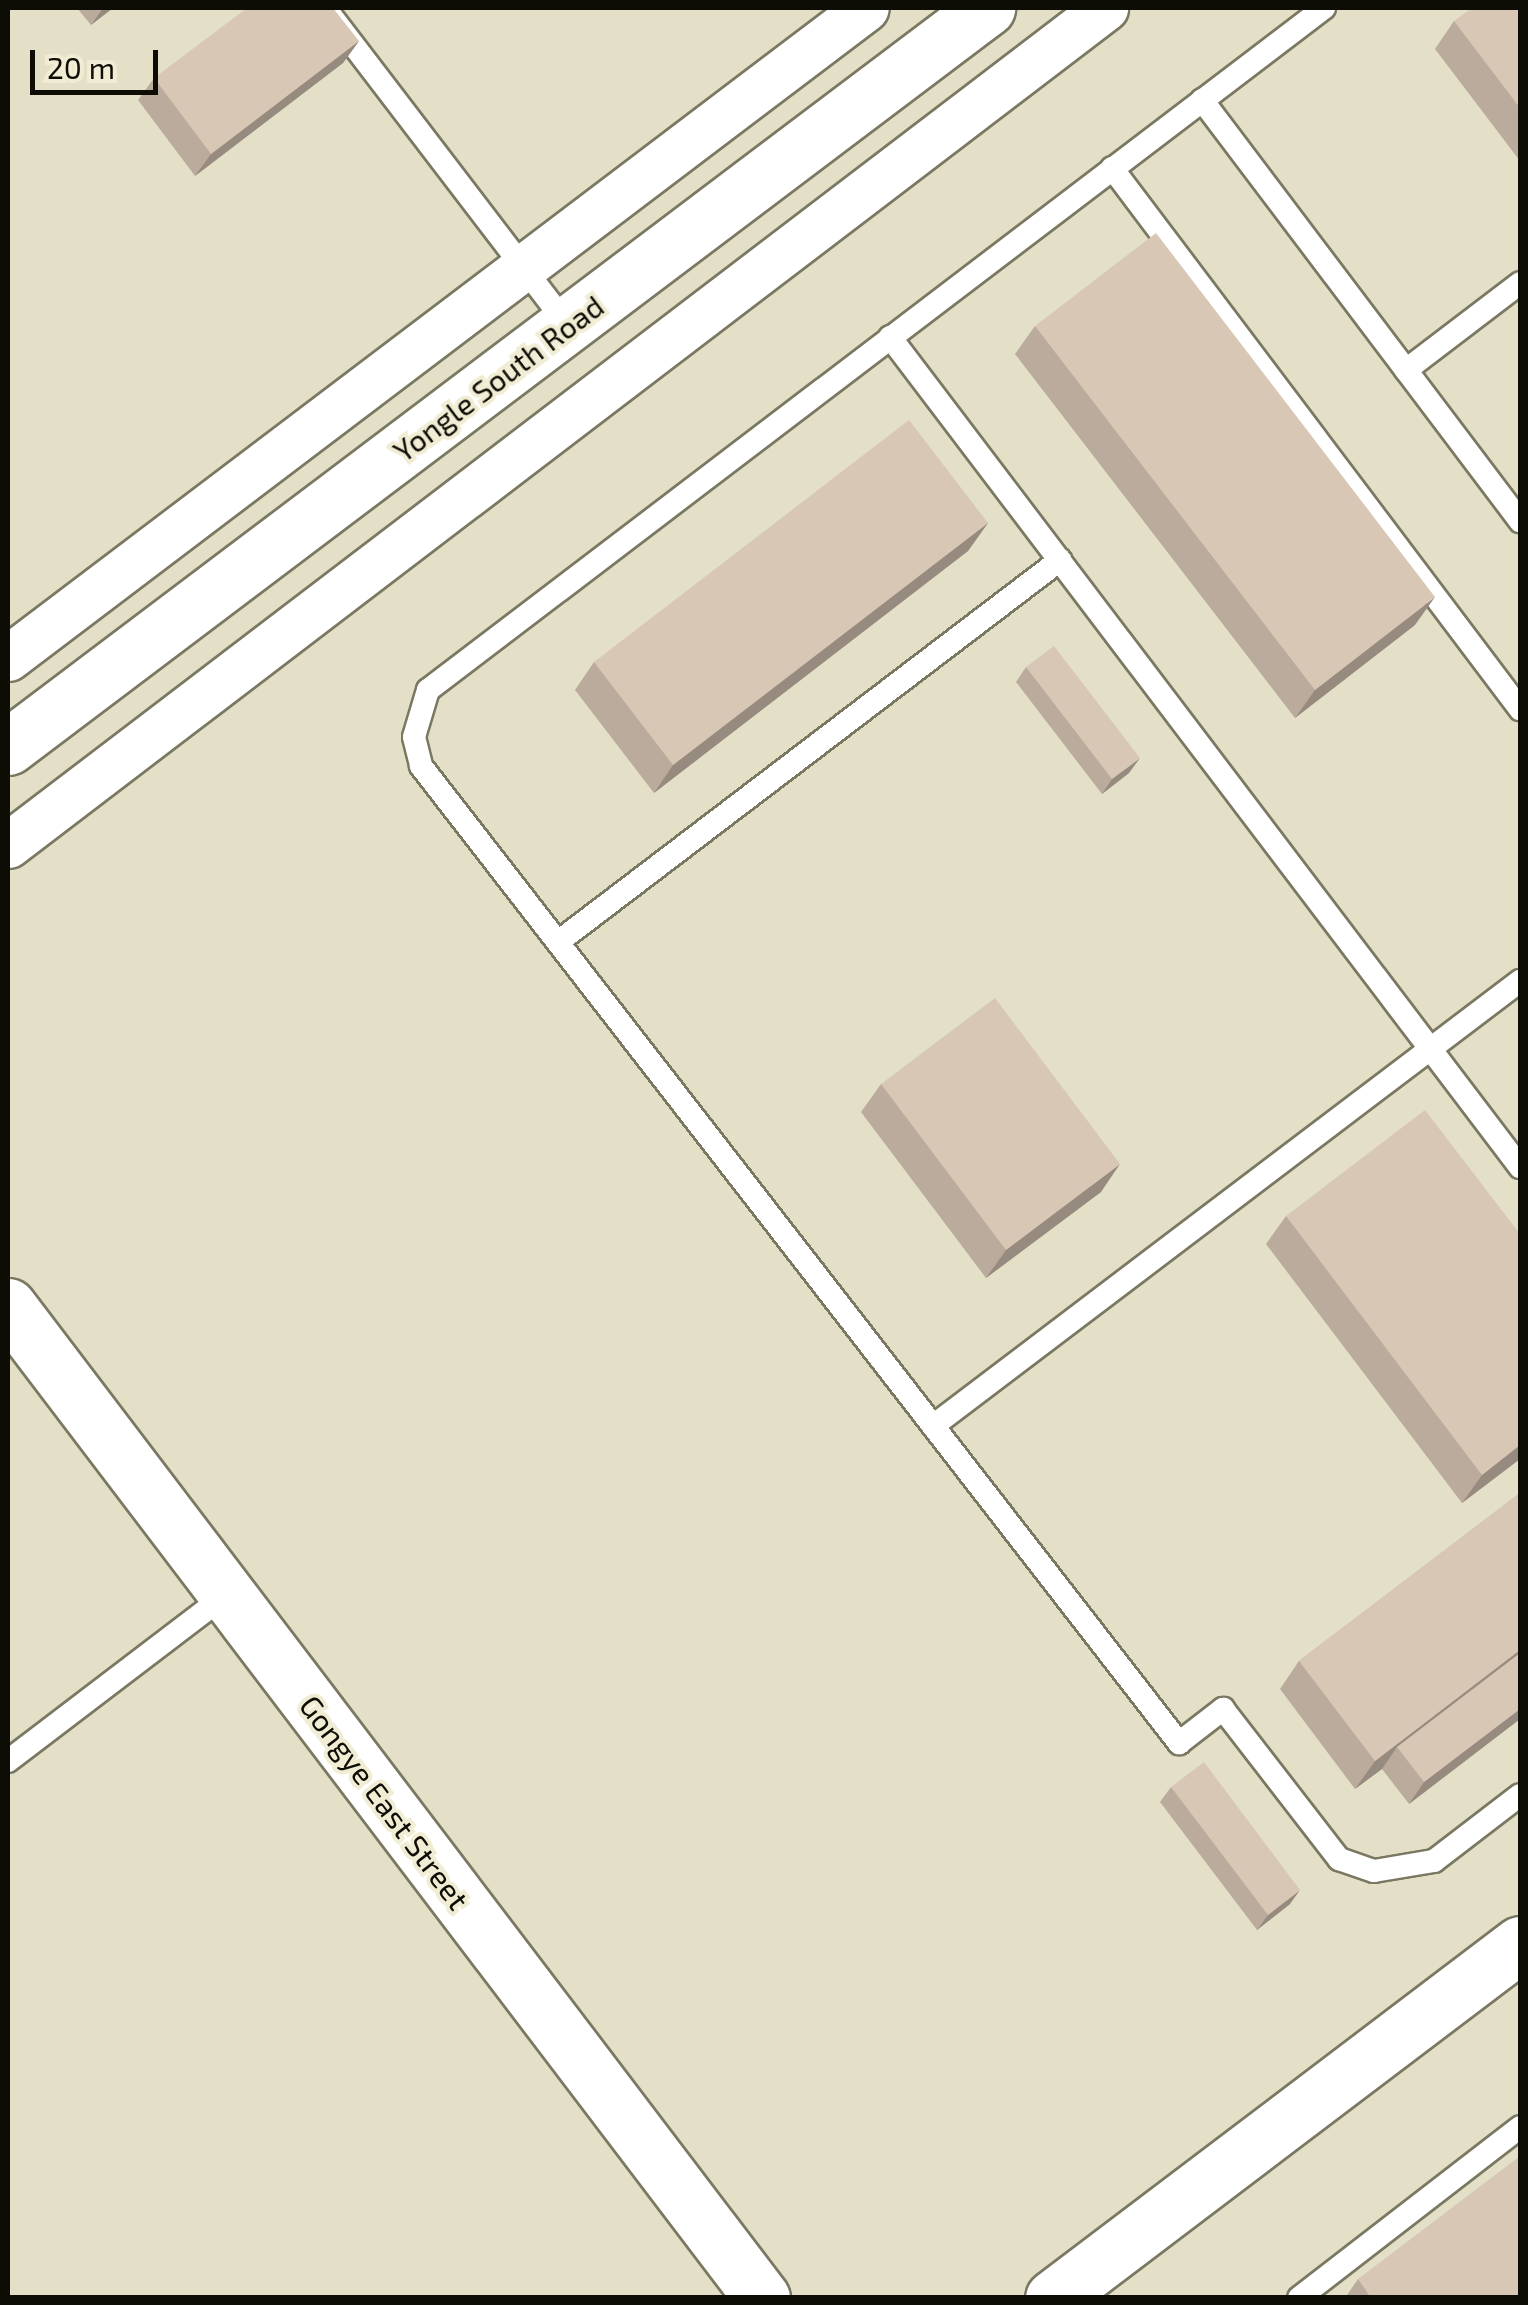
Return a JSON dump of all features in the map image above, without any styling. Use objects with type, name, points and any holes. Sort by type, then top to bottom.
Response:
[{"type":"main road","name":"Yongle South Road","points":[[8,746],[987,8]]},
{"type":"main road","name":"Gongye East Street","points":[[8,1306],[762,2298]]},
{"type":"main road","points":[[1052,2298],[1520,1944]]},
{"type":"street","points":[[8,658],[866,8]]},
{"type":"street","points":[[8,845],[1105,8]]},
{"type":"lane","points":[[325,8],[568,326]]},
{"type":"lane","points":[[1324,8],[428,690],[420,704],[414,737],[421,766],[1178,1743],[1223,1709],[1339,1859],[1374,1871],[1414,1869],[1434,1861],[1520,1795]]},
{"type":"lane","points":[[1202,100],[1520,521]]},
{"type":"lane","points":[[1112,168],[1520,709]]},
{"type":"lane","points":[[1406,370],[1520,283]]},
{"type":"lane","points":[[890,337],[1520,1167]]},
{"type":"lane","points":[[558,942],[1060,560]]},
{"type":"lane","points":[[933,1426],[1520,981]]},
{"type":"lane","points":[[8,1761],[227,1594]]},
{"type":"lane","points":[[1299,2298],[1520,2127]]},
{"type":"building","points":[[247,8],[333,8],[359,41],[211,154],[154,78]]},
{"type":"building","points":[[1472,8],[1520,8],[1520,108],[1454,21]]},
{"type":"building","points":[[1156,233],[1435,597],[1315,690],[1035,326]]},
{"type":"building","points":[[909,420],[988,523],[673,765],[594,662]]},
{"type":"building","points":[[1054,646],[1140,758],[1112,779],[1026,667]]},
{"type":"building","points":[[995,998],[1120,1164],[1006,1250],[881,1084]]},
{"type":"building","points":[[1425,1110],[1520,1234],[1520,1445],[1482,1475],[1286,1216]]},
{"type":"building","points":[[1520,1493],[1520,1650],[1375,1761],[1299,1661]]},
{"type":"building","points":[[1520,1653],[1520,1709],[1424,1782],[1397,1747]]},
{"type":"building","points":[[1204,1762],[1300,1890],[1268,1915],[1171,1787]]},
{"type":"building","points":[[1520,2156],[1520,2298],[1371,2298],[1358,2279]]}]
